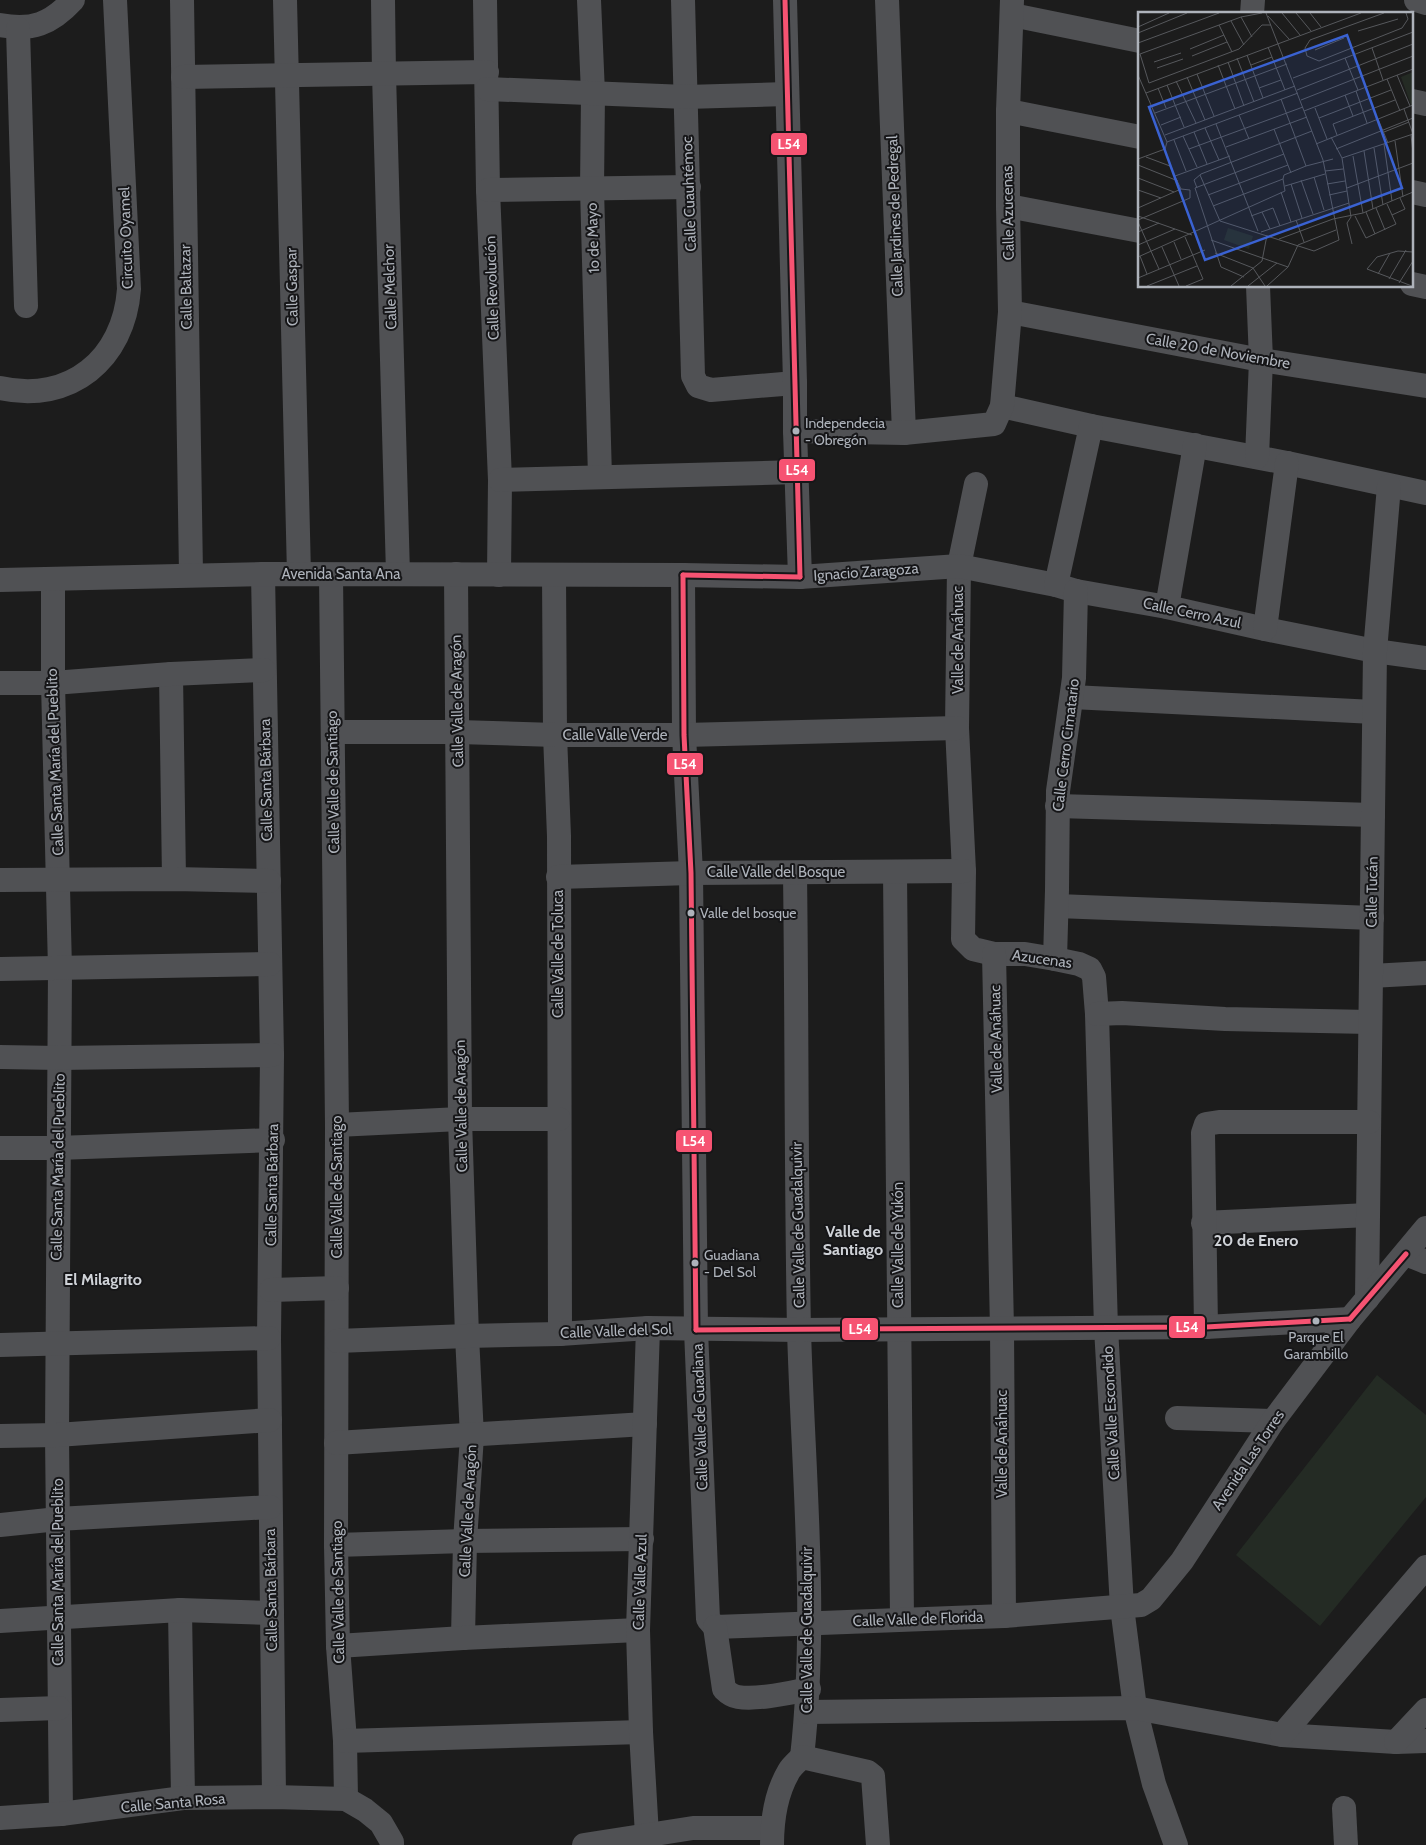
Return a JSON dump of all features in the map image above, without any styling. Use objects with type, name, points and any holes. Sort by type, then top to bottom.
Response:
[{"type":"street","points":[[26,306],[9,27],[40,25],[60,14],[73,0]]},
{"type":"street","name":"Circuito Oyamel","points":[[0,388],[30,392],[64,385],[94,367],[106,354],[123,324],[129,290],[115,0]]},
{"type":"street","name":"Calle Baltazar","points":[[182,0],[191,574]]},
{"type":"street","name":"Calle Gaspar","points":[[285,0],[299,574]]},
{"type":"street","name":"Calle Melchor","points":[[384,0],[384,74],[398,574]]},
{"type":"street","name":"Calle Revolución","points":[[485,0],[488,190],[500,480],[499,575]]},
{"type":"street","name":"1o de Mayo","points":[[589,0],[593,93],[592,189],[600,477]]},
{"type":"street","name":"Calle Cuauhtémoc","points":[[683,0],[693,376],[698,386],[711,390],[795,383]]},
{"type":"street","points":[[785,0],[800,577]]},
{"type":"street","name":"Calle Jardines de Pedregal","points":[[887,0],[904,433]]},
{"type":"street","points":[[1416,0],[1426,3]]},
{"type":"street","points":[[1012,8],[1138,40]]},
{"type":"street","name":"Calle Azucenas","points":[[998,415],[1010,312],[1008,111],[1012,8]]},
{"type":"street","points":[[183,77],[384,74],[487,80],[593,93],[686,97],[787,94]]},
{"type":"street","points":[[1008,111],[1138,137]]},
{"type":"street","points":[[488,190],[689,187]]},
{"type":"street","points":[[1008,206],[1138,231]]},
{"type":"street","points":[[1257,457],[1261,360],[1258,288]]},
{"type":"street","name":"Calle 20 de Noviembre","points":[[1010,312],[1261,360],[1426,386]]},
{"type":"street","points":[[795,431],[904,433],[998,415],[1091,426],[1257,457],[1426,493]]},
{"type":"street","name":"Calle Cerro Cimatario","points":[[1055,959],[1058,791],[1074,678],[1066,588],[1091,426]]},
{"type":"street","points":[[1168,606],[1195,446]]},
{"type":"street","points":[[1265,629],[1287,463]]},
{"type":"street","points":[[500,480],[798,472]]},
{"type":"street","name":"Valle de Anáhuac","points":[[976,484],[959,566],[957,728],[964,872],[963,939],[973,949],[994,954],[1002,1329],[1004,1616]]},
{"type":"street","name":"Calle Tucán","points":[[1367,1300],[1375,651],[1389,486]]},
{"type":"street","name":"Calle Cerro Azul","points":[[959,566],[1168,606],[1265,629],[1375,651],[1426,658]]},
{"type":"street","name":"Ignacio Zaragoza","points":[[683,575],[800,577],[959,566]]},
{"type":"street","name":"Avenida Santa Ana","points":[[0,580],[191,574],[683,575]]},
{"type":"street","name":"Calle Santa Bárbara","points":[[263,574],[272,1055],[270,1507],[274,1797]]},
{"type":"street","name":"Calle Valle de Aragón","points":[[456,574],[460,1119],[472,1436],[465,1541],[463,1638]]},
{"type":"street","name":"Calle Valle de Santiago","points":[[331,575],[338,1125],[336,1545],[338,1646],[345,1740],[346,1799]]},
{"type":"street","name":"Calle Valle de Toluca","points":[[554,575],[559,836],[560,1334]]},
{"type":"street","name":"Calle Valle de Guadiana","points":[[683,575],[684,735],[691,873],[696,1330],[708,1619],[715,1627],[724,1689],[737,1697],[770,1696],[808,1700],[1134,1708],[1282,1735],[1396,1742],[1426,1741]]},
{"type":"street","name":"Calle Santa María del Pueblito","points":[[53,579],[52,683],[59,879],[60,969],[57,1435],[61,1814]]},
{"type":"street","points":[[0,683],[52,683],[171,674],[264,670]]},
{"type":"street","points":[[171,674],[174,879]]},
{"type":"street","points":[[1072,697],[1374,712]]},
{"type":"street","name":"Calle Valle Verde","points":[[333,732],[684,735],[957,728]]},
{"type":"street","points":[[1058,806],[1373,815]]},
{"type":"street","name":"Calle Valle de Guadalquivir","points":[[795,872],[799,1330],[810,1623],[808,1700],[802,1757]]},
{"type":"street","name":"Calle Valle de Yukón","points":[[895,872],[902,1619]]},
{"type":"street","name":"Calle Valle del Bosque","points":[[558,877],[691,873],[964,872]]},
{"type":"street","points":[[0,880],[174,879],[268,881]]},
{"type":"street","points":[[1057,906],[1372,918]]},
{"type":"street","name":"Azucenas","points":[[994,954],[1025,954],[1079,964],[1090,969]]},
{"type":"street","points":[[0,969],[270,964]]},
{"type":"street","name":"Calle Valle Escondido","points":[[1090,969],[1094,977],[1097,1014],[1106,1328],[1122,1607],[1134,1708],[1154,1784],[1176,1845]]},
{"type":"street","points":[[1371,976],[1426,974]]},
{"type":"street","points":[[1097,1014],[1122,1013],[1225,1019],[1370,1022]]},
{"type":"street","points":[[0,1057],[272,1055]]},
{"type":"street","points":[[338,1125],[460,1119],[559,1119]]},
{"type":"street","points":[[1206,1327],[1203,1133],[1206,1124],[1219,1122],[1369,1122]]},
{"type":"street","points":[[0,1148],[58,1148],[272,1140]]},
{"type":"street","points":[[1203,1223],[1368,1215]]},
{"type":"street","name":"Avenida Las Torres","points":[[1122,1607],[1140,1605],[1151,1599],[1182,1561],[1273,1421],[1350,1319],[1367,1300],[1416,1258],[1426,1228]]},
{"type":"street","points":[[271,1290],[337,1288]]},
{"type":"street","name":"Calle Valle del Sol","points":[[337,1342],[560,1334],[648,1328],[696,1330],[899,1330],[1206,1327],[1350,1319]]},
{"type":"street","name":"Calle Valle Azul","points":[[647,1835],[638,1630],[648,1328]]},
{"type":"street","points":[[0,1345],[270,1338]]},
{"type":"street","points":[[1176,1418],[1273,1421]]},
{"type":"street","points":[[0,1436],[57,1435],[270,1420]]},
{"type":"street","points":[[336,1443],[645,1424]]},
{"type":"street","points":[[0,1526],[58,1519],[270,1507]]},
{"type":"street","points":[[336,1545],[642,1539]]},
{"type":"street","points":[[1282,1735],[1426,1567]]},
{"type":"street","name":"Calle Valle de Florida","points":[[715,1627],[1004,1616],[1122,1607]]},
{"type":"street","points":[[180,1610],[183,1798]]},
{"type":"street","points":[[0,1620],[180,1610],[272,1613]]},
{"type":"street","points":[[338,1646],[638,1630]]},
{"type":"street","points":[[0,1710],[59,1708]]},
{"type":"street","points":[[1396,1742],[1426,1710]]},
{"type":"street","points":[[345,1740],[641,1732]]},
{"type":"street","points":[[584,1845],[647,1835],[772,1837],[778,1795],[789,1770],[802,1757],[868,1772],[873,1776],[878,1845]]},
{"type":"street","name":"Calle Santa Rosa","points":[[0,1818],[61,1814],[183,1798],[274,1797],[346,1799]]},
{"type":"street","points":[[346,1799],[366,1810],[381,1823],[392,1845]]},
{"type":"street","points":[[1344,1808],[1346,1845]]},
{"type":"shaded area","points":[[1377,1375],[1426,1415],[1426,1497],[1320,1626],[1236,1555]]},
{"type":"transit line","name":"L54","points":[[785,0],[800,577]]},
{"type":"transit line","name":"L54","points":[[683,575],[684,735],[691,873],[696,1330]]},
{"type":"transit line","name":"L54","points":[[683,575],[800,577]]},
{"type":"transit line","name":"L54","points":[[1350,1319],[1406,1254]]},
{"type":"transit line","name":"L54","points":[[696,1330],[1206,1327],[1350,1319]]},
{"type":"place","name":"Independecia - Obregón","points":[[796,431]]},
{"type":"place","name":"Valle del bosque","points":[[691,913]]},
{"type":"place","name":"Guadiana - Del Sol","points":[[695,1263]]},
{"type":"place","name":"Parque El Garambillo","points":[[1316,1321]]},
{"type":"district","name":"Valle de Santiago","points":[[853,1240]]},
{"type":"district","name":"20 de Enero","points":[[1256,1240]]},
{"type":"district","name":"El Milagrito","points":[[103,1279]]}]
